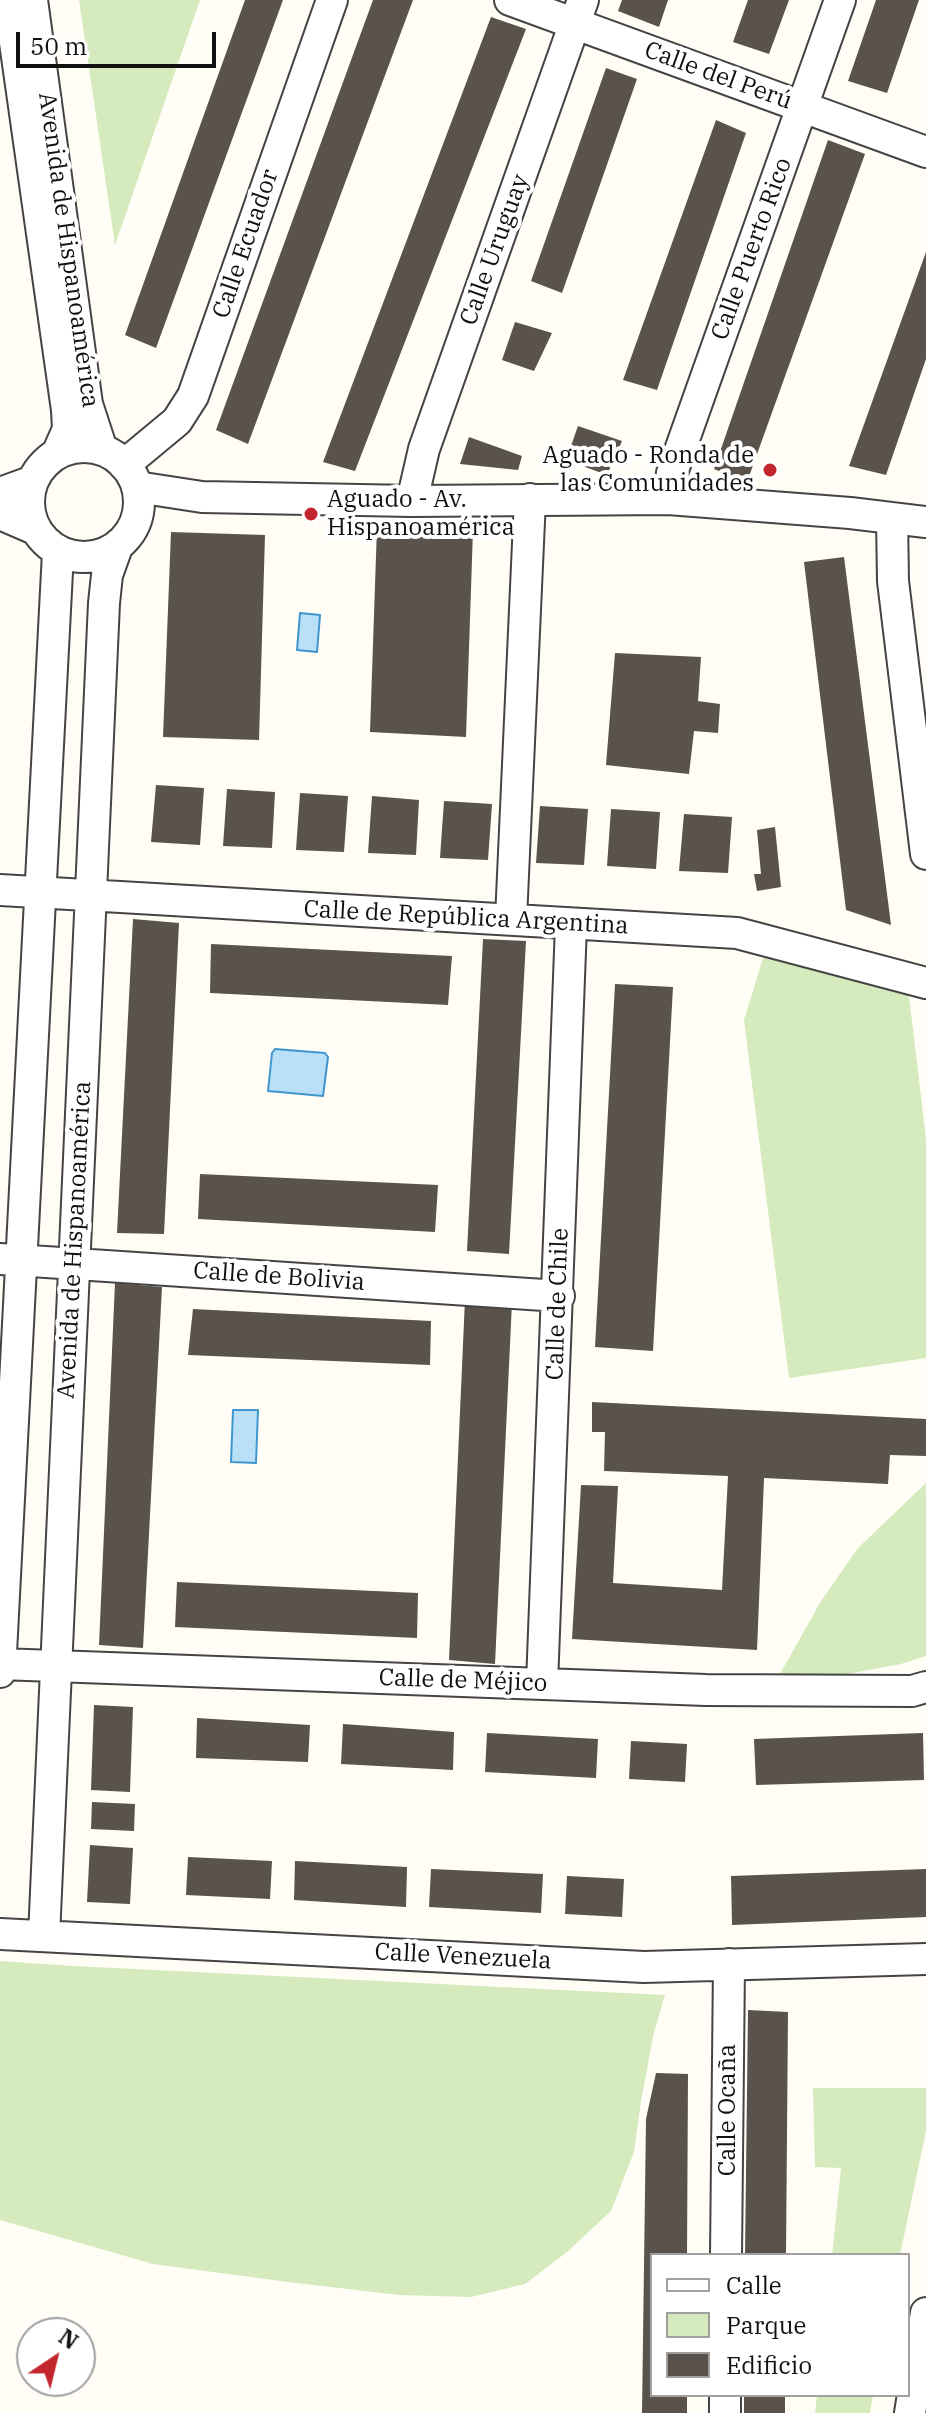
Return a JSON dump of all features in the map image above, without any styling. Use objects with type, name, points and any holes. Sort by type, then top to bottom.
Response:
[{"type":"street","name":"Avenida de Hispanoamérica","points":[[9,0],[67,410],[68,429],[57,454]]},
{"type":"street","name":"Avenida de Hispanoamérica","points":[[32,0],[87,404],[121,468]]},
{"type":"street","name":"Calle Ecuador","points":[[121,468],[177,421],[193,396],[332,0]]},
{"type":"street","name":"Calle del Perú","points":[[510,0],[579,12],[802,106],[926,152]]},
{"type":"street","name":"Calle Puerto Rico","points":[[668,499],[672,473],[840,0]]},
{"type":"street","name":"Calle Uruguay","points":[[412,501],[424,449],[579,12]]},
{"type":"street","points":[[202,497],[161,510],[104,554],[88,557],[73,557],[58,552],[45,542],[35,529],[29,505],[33,481],[42,465],[71,448],[87,447],[121,468],[202,497],[412,501],[668,499],[926,520]]},
{"type":"street","points":[[121,468],[139,505],[126,535]]},
{"type":"street","points":[[0,493],[33,481]]},
{"type":"street","points":[[511,919],[530,499]]},
{"type":"street","points":[[0,514],[35,529]]},
{"type":"street","points":[[892,518],[893,581],[926,854]]},
{"type":"street","name":"Avenida de Hispanoamérica","points":[[44,1936],[104,603],[107,575],[126,535]]},
{"type":"street","points":[[0,1672],[11,1260],[41,893],[58,552]]},
{"type":"street","name":"Calle de República Argentina","points":[[0,890],[737,933],[926,983]]},
{"type":"street","name":"Calle de Chile","points":[[542,1684],[571,925]]},
{"type":"street","name":"Calle de Bolivia","points":[[11,1260],[559,1296]]},
{"type":"street","name":"Calle de Méjico","points":[[0,1664],[719,1690],[912,1691],[926,1687]]},
{"type":"street","name":"Calle Venezuela","points":[[0,1934],[644,1967],[926,1959]]},
{"type":"street","name":"Calle Ocaña","points":[[726,2253],[729,1964]]},
{"type":"street","points":[[910,2413],[926,2313]]},
{"type":"green space","points":[[79,0],[200,0],[115,245]]},
{"type":"green space","points":[[766,948],[908,988],[926,1138],[926,1358],[789,1378],[744,1020]]},
{"type":"green space","points":[[926,1483],[926,1656],[901,1664],[826,1678],[780,1674],[821,1601],[858,1548]]},
{"type":"green space","points":[[0,1961],[665,1995],[654,2032],[634,2152],[611,2211],[567,2252],[525,2284],[471,2297],[399,2295],[153,2264],[0,2220]]},
{"type":"green space","points":[[813,2088],[926,2088],[926,2131],[900,2253],[832,2253],[841,2168],[815,2167]]},
{"type":"green space","points":[[817,2397],[873,2397],[870,2413],[815,2413]]},
{"type":"water","points":[[300,613],[320,615],[317,652],[297,650]]},
{"type":"water","points":[[275,1049],[325,1053],[328,1057],[323,1096],[268,1091]]},
{"type":"water","points":[[233,1410],[258,1410],[256,1463],[231,1462]]},
{"type":"building","points":[[245,0],[283,0],[156,348],[125,335]]},
{"type":"building","points":[[373,0],[413,0],[248,444],[216,430]]},
{"type":"building","points":[[622,0],[668,0],[659,27],[618,11]]},
{"type":"building","points":[[748,0],[789,0],[769,54],[733,42]]},
{"type":"building","points":[[876,0],[919,0],[887,93],[848,81]]},
{"type":"building","points":[[491,17],[526,29],[355,471],[323,462]]},
{"type":"building","points":[[606,68],[637,79],[562,293],[531,281]]},
{"type":"building","points":[[716,120],[746,133],[657,390],[623,380]]},
{"type":"building","points":[[828,140],[865,154],[747,482],[714,469]]},
{"type":"building","points":[[926,252],[926,359],[886,475],[849,466]]},
{"type":"building","points":[[515,322],[552,333],[534,371],[502,360]]},
{"type":"building","points":[[578,426],[622,441],[607,475],[566,460]]},
{"type":"building","points":[[469,437],[522,456],[518,470],[460,464]]},
{"type":"building","points":[[377,527],[473,530],[466,737],[370,732]]},
{"type":"building","points":[[171,532],[265,535],[259,740],[163,737]]},
{"type":"building","points":[[844,557],[891,925],[846,910],[804,562]]},
{"type":"building","points":[[615,653],[701,657],[698,701],[720,704],[718,733],[694,731],[689,774],[606,765]]},
{"type":"building","points":[[156,785],[204,788],[200,845],[151,842]]},
{"type":"building","points":[[227,789],[275,792],[272,848],[223,846]]},
{"type":"building","points":[[300,793],[348,796],[344,852],[296,850]]},
{"type":"building","points":[[372,796],[419,800],[416,855],[368,853]]},
{"type":"building","points":[[444,801],[492,804],[488,860],[440,858]]},
{"type":"building","points":[[540,806],[588,809],[584,865],[536,863]]},
{"type":"building","points":[[611,809],[660,812],[656,869],[607,866]]},
{"type":"building","points":[[684,814],[732,817],[728,873],[679,871]]},
{"type":"building","points":[[775,827],[781,887],[757,891],[754,874],[761,874],[757,830]]},
{"type":"building","points":[[133,919],[179,923],[164,1234],[117,1233]]},
{"type":"building","points":[[483,939],[526,941],[509,1254],[467,1251]]},
{"type":"building","points":[[211,944],[452,956],[448,1005],[210,993]]},
{"type":"building","points":[[615,984],[673,987],[653,1351],[595,1347]]},
{"type":"building","points":[[200,1174],[438,1185],[435,1232],[198,1219]]},
{"type":"building","points":[[115,1283],[162,1287],[143,1648],[99,1645]]},
{"type":"building","points":[[465,1299],[512,1302],[495,1664],[449,1660]]},
{"type":"building","points":[[193,1309],[431,1321],[430,1365],[188,1355]]},
{"type":"building","points":[[592,1402],[926,1419],[926,1456],[890,1455],[888,1484],[764,1478],[757,1650],[572,1639],[581,1485],[618,1486],[613,1583],[722,1590],[728,1476],[604,1471],[605,1432],[592,1432]]},
{"type":"building","points":[[177,1582],[418,1593],[417,1638],[175,1627]]},
{"type":"building","points":[[94,1705],[133,1707],[130,1792],[91,1790]]},
{"type":"building","points":[[197,1718],[310,1725],[308,1762],[196,1758]]},
{"type":"building","points":[[343,1724],[454,1732],[453,1770],[341,1764]]},
{"type":"building","points":[[487,1733],[598,1739],[596,1778],[485,1772]]},
{"type":"building","points":[[923,1733],[924,1780],[756,1785],[754,1739]]},
{"type":"building","points":[[631,1741],[687,1744],[685,1782],[629,1779]]},
{"type":"building","points":[[92,1802],[135,1804],[134,1831],[91,1829]]},
{"type":"building","points":[[90,1845],[133,1848],[130,1904],[87,1902]]},
{"type":"building","points":[[188,1857],[272,1861],[270,1899],[186,1895]]},
{"type":"building","points":[[295,1861],[407,1867],[406,1907],[294,1900]]},
{"type":"building","points":[[431,1869],[543,1874],[541,1913],[429,1907]]},
{"type":"building","points":[[926,1869],[926,1917],[732,1925],[731,1876]]},
{"type":"building","points":[[567,1876],[624,1879],[622,1917],[565,1914]]},
{"type":"building","points":[[748,2010],[788,2012],[786,2253],[745,2253]]},
{"type":"building","points":[[656,2073],[688,2074],[687,2253],[650,2253],[650,2397],[687,2397],[687,2413],[642,2413],[646,2119]]},
{"type":"building","points":[[744,2397],[785,2397],[785,2413],[744,2413]]},
{"type":"place","name":"Aguado - Ronda de las Comunidades","points":[[770,470]]},
{"type":"place","name":"Aguado - Av. Hispanoamérica","points":[[311,514]]}]
